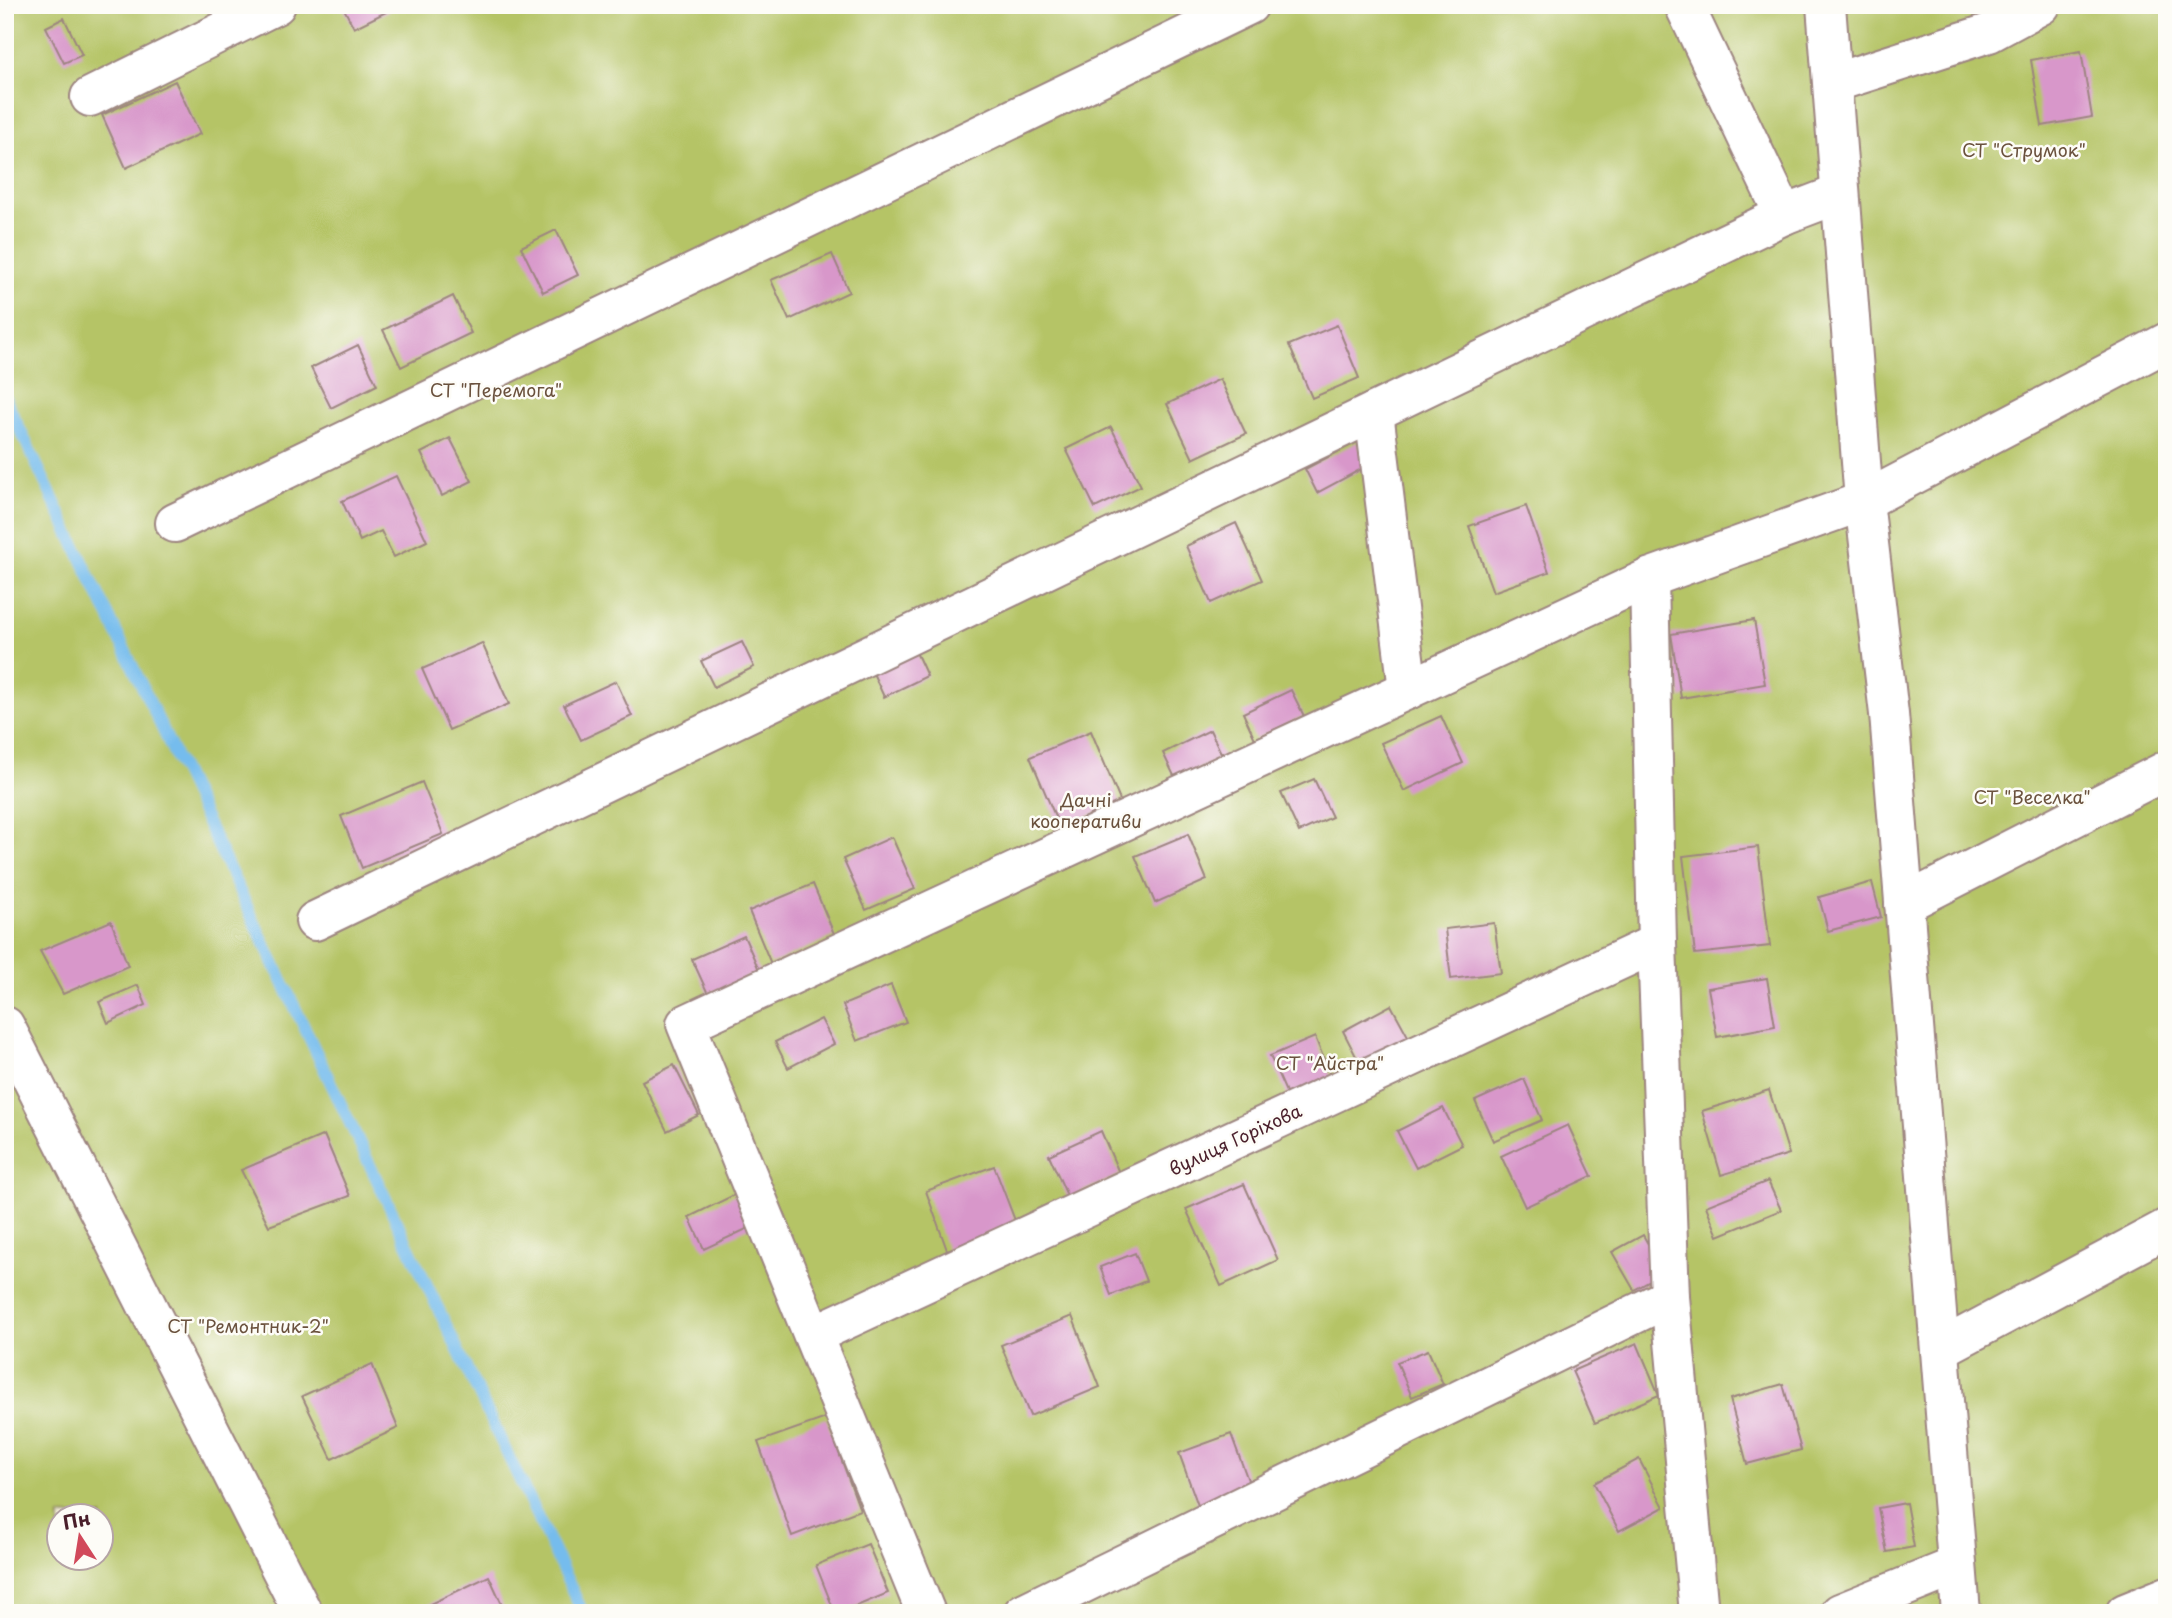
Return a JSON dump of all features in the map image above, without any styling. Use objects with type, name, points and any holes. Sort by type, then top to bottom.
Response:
[{"type":"street","points":[[90,97],[275,5]]},
{"type":"street","points":[[175,523],[1249,5]]},
{"type":"street","points":[[1684,5],[1784,215]]},
{"type":"street","points":[[1826,5],[1864,501],[1889,714],[1961,1613]]},
{"type":"street","points":[[1833,83],[1990,19],[2041,5]]},
{"type":"street","points":[[315,921],[1784,215],[1839,194]]},
{"type":"street","points":[[926,1613],[686,1024],[1649,578],[1864,501],[2167,342]]},
{"type":"street","points":[[1374,412],[1408,690]]},
{"type":"street","points":[[1649,578],[1657,943],[1670,1297],[1699,1613]]},
{"type":"street","points":[[1904,904],[2167,770]]},
{"type":"street","name":"вулиця Горіхова","points":[[813,1335],[1657,943]]},
{"type":"street","points":[[5,1026],[303,1613]]},
{"type":"street","points":[[1940,1349],[2167,1228]]},
{"type":"street","points":[[1023,1613],[1670,1297]]},
{"type":"street","points":[[1840,1613],[1957,1566]]},
{"type":"street","points":[[2125,1613],[2167,1596]]},
{"type":"green space","name":"Дачні кооперативи","points":[[5,5],[2167,5],[2167,1613],[5,1613]]},
{"type":"building","points":[[342,5],[388,5],[390,10],[354,28]]},
{"type":"building","points":[[64,18],[82,55],[64,63],[46,27]]},
{"type":"building","points":[[2081,51],[2092,117],[2042,126],[2031,60]]},
{"type":"building","points":[[175,81],[200,134],[126,168],[102,115]]},
{"type":"building","points":[[556,230],[578,275],[543,292],[521,247]]},
{"type":"building","points":[[832,254],[849,292],[789,320],[771,280]]},
{"type":"building","points":[[453,296],[471,333],[401,367],[383,330]]},
{"type":"building","points":[[1337,325],[1359,378],[1312,398],[1289,345]]},
{"type":"building","points":[[358,345],[377,385],[331,408],[311,368]]},
{"type":"building","points":[[1220,379],[1246,434],[1193,459],[1167,404]]},
{"type":"building","points":[[1111,427],[1141,486],[1095,508],[1066,449]]},
{"type":"building","points":[[450,438],[472,481],[442,496],[421,453]]},
{"type":"building","points":[[1357,442],[1369,465],[1317,493],[1305,469]]},
{"type":"building","points":[[396,476],[427,541],[394,557],[381,531],[360,541],[342,501]]},
{"type":"building","points":[[1526,506],[1549,572],[1493,592],[1469,526]]},
{"type":"building","points":[[1236,523],[1262,580],[1211,603],[1186,546]]},
{"type":"building","points":[[1754,620],[1765,684],[1681,698],[1671,634]]},
{"type":"building","points":[[742,642],[754,667],[714,687],[701,661]]},
{"type":"building","points":[[482,643],[509,704],[449,730],[422,669]]},
{"type":"building","points":[[915,650],[927,676],[884,697],[872,671]]},
{"type":"building","points":[[616,681],[632,716],[581,740],[564,705]]},
{"type":"building","points":[[1291,690],[1304,716],[1255,739],[1243,713]]},
{"type":"building","points":[[1441,716],[1463,763],[1404,791],[1381,743]]},
{"type":"building","points":[[1210,730],[1223,757],[1176,780],[1163,753]]},
{"type":"building","points":[[1091,731],[1121,803],[1060,828],[1030,757]]},
{"type":"building","points":[[1314,779],[1332,817],[1299,832],[1281,793]]},
{"type":"building","points":[[422,782],[443,834],[362,868],[341,816]]},
{"type":"building","points":[[1188,834],[1207,880],[1155,903],[1135,856]]},
{"type":"building","points":[[892,837],[915,889],[866,910],[843,859]]},
{"type":"building","points":[[1758,847],[1770,946],[1695,954],[1683,856]]},
{"type":"building","points":[[1872,882],[1881,917],[1828,931],[1819,897]]},
{"type":"building","points":[[813,884],[835,936],[771,964],[749,911]]},
{"type":"building","points":[[111,921],[128,966],[63,994],[40,951]]},
{"type":"building","points":[[1494,923],[1501,973],[1451,979],[1445,929]]},
{"type":"building","points":[[744,936],[760,972],[708,994],[692,959]]},
{"type":"building","points":[[1767,978],[1775,1026],[1717,1037],[1708,988]]},
{"type":"building","points":[[138,985],[146,1005],[108,1023],[99,1002]]},
{"type":"building","points":[[891,985],[906,1022],[857,1041],[843,1005]]},
{"type":"building","points":[[1391,1005],[1409,1038],[1360,1064],[1343,1031]]},
{"type":"building","points":[[821,1019],[834,1044],[788,1068],[775,1042]]},
{"type":"building","points":[[1315,1037],[1333,1081],[1289,1099],[1270,1056]]},
{"type":"building","points":[[674,1065],[699,1115],[667,1131],[642,1081]]},
{"type":"building","points":[[1524,1079],[1542,1120],[1493,1141],[1475,1101]]},
{"type":"building","points":[[1769,1090],[1789,1154],[1721,1175],[1702,1111]]},
{"type":"building","points":[[1443,1108],[1462,1145],[1416,1168],[1397,1131]]},
{"type":"building","points":[[1568,1125],[1592,1176],[1525,1207],[1501,1156]]},
{"type":"building","points":[[1101,1131],[1120,1175],[1068,1198],[1049,1155]]},
{"type":"building","points":[[324,1135],[350,1196],[269,1226],[241,1170]]},
{"type":"building","points":[[994,1166],[1016,1223],[947,1250],[926,1191]]},
{"type":"building","points":[[1768,1181],[1781,1210],[1718,1236],[1706,1206]]},
{"type":"building","points":[[1244,1184],[1278,1260],[1221,1286],[1186,1209]]},
{"type":"building","points":[[738,1193],[753,1226],[704,1249],[689,1217]]},
{"type":"building","points":[[1643,1235],[1664,1273],[1634,1290],[1612,1252]]},
{"type":"building","points":[[1135,1253],[1146,1281],[1111,1295],[1100,1267]]},
{"type":"building","points":[[1072,1316],[1100,1387],[1030,1416],[1001,1345]]},
{"type":"building","points":[[1637,1343],[1659,1395],[1595,1423],[1572,1371]]},
{"type":"building","points":[[1428,1350],[1443,1384],[1412,1397],[1397,1362]]},
{"type":"building","points":[[372,1364],[398,1428],[332,1459],[302,1396]]},
{"type":"building","points":[[1783,1384],[1801,1450],[1747,1464],[1730,1399]]},
{"type":"building","points":[[826,1418],[860,1510],[792,1536],[758,1442]]},
{"type":"building","points":[[1231,1434],[1252,1491],[1200,1511],[1179,1453]]},
{"type":"building","points":[[1639,1459],[1664,1507],[1619,1531],[1594,1483]]},
{"type":"building","points":[[1906,1503],[1914,1547],[1887,1552],[1878,1508]]},
{"type":"building","points":[[868,1544],[888,1593],[835,1613],[816,1565]]},
{"type":"building","points":[[489,1576],[506,1613],[411,1613]]},
{"type":"waterway","points":[[5,398],[583,1613]]},
{"type":"park label","name":"СТ \"Струмок\"","points":[[2024,149]]},
{"type":"park label","name":"СТ \"Перемога\"","points":[[496,389]]},
{"type":"park label","name":"СТ \"Веселка\"","points":[[2032,796]]},
{"type":"park label","name":"СТ \"Айстра\"","points":[[1330,1062]]},
{"type":"park label","name":"СТ \"Ремонтник-2\"","points":[[248,1325]]}]
